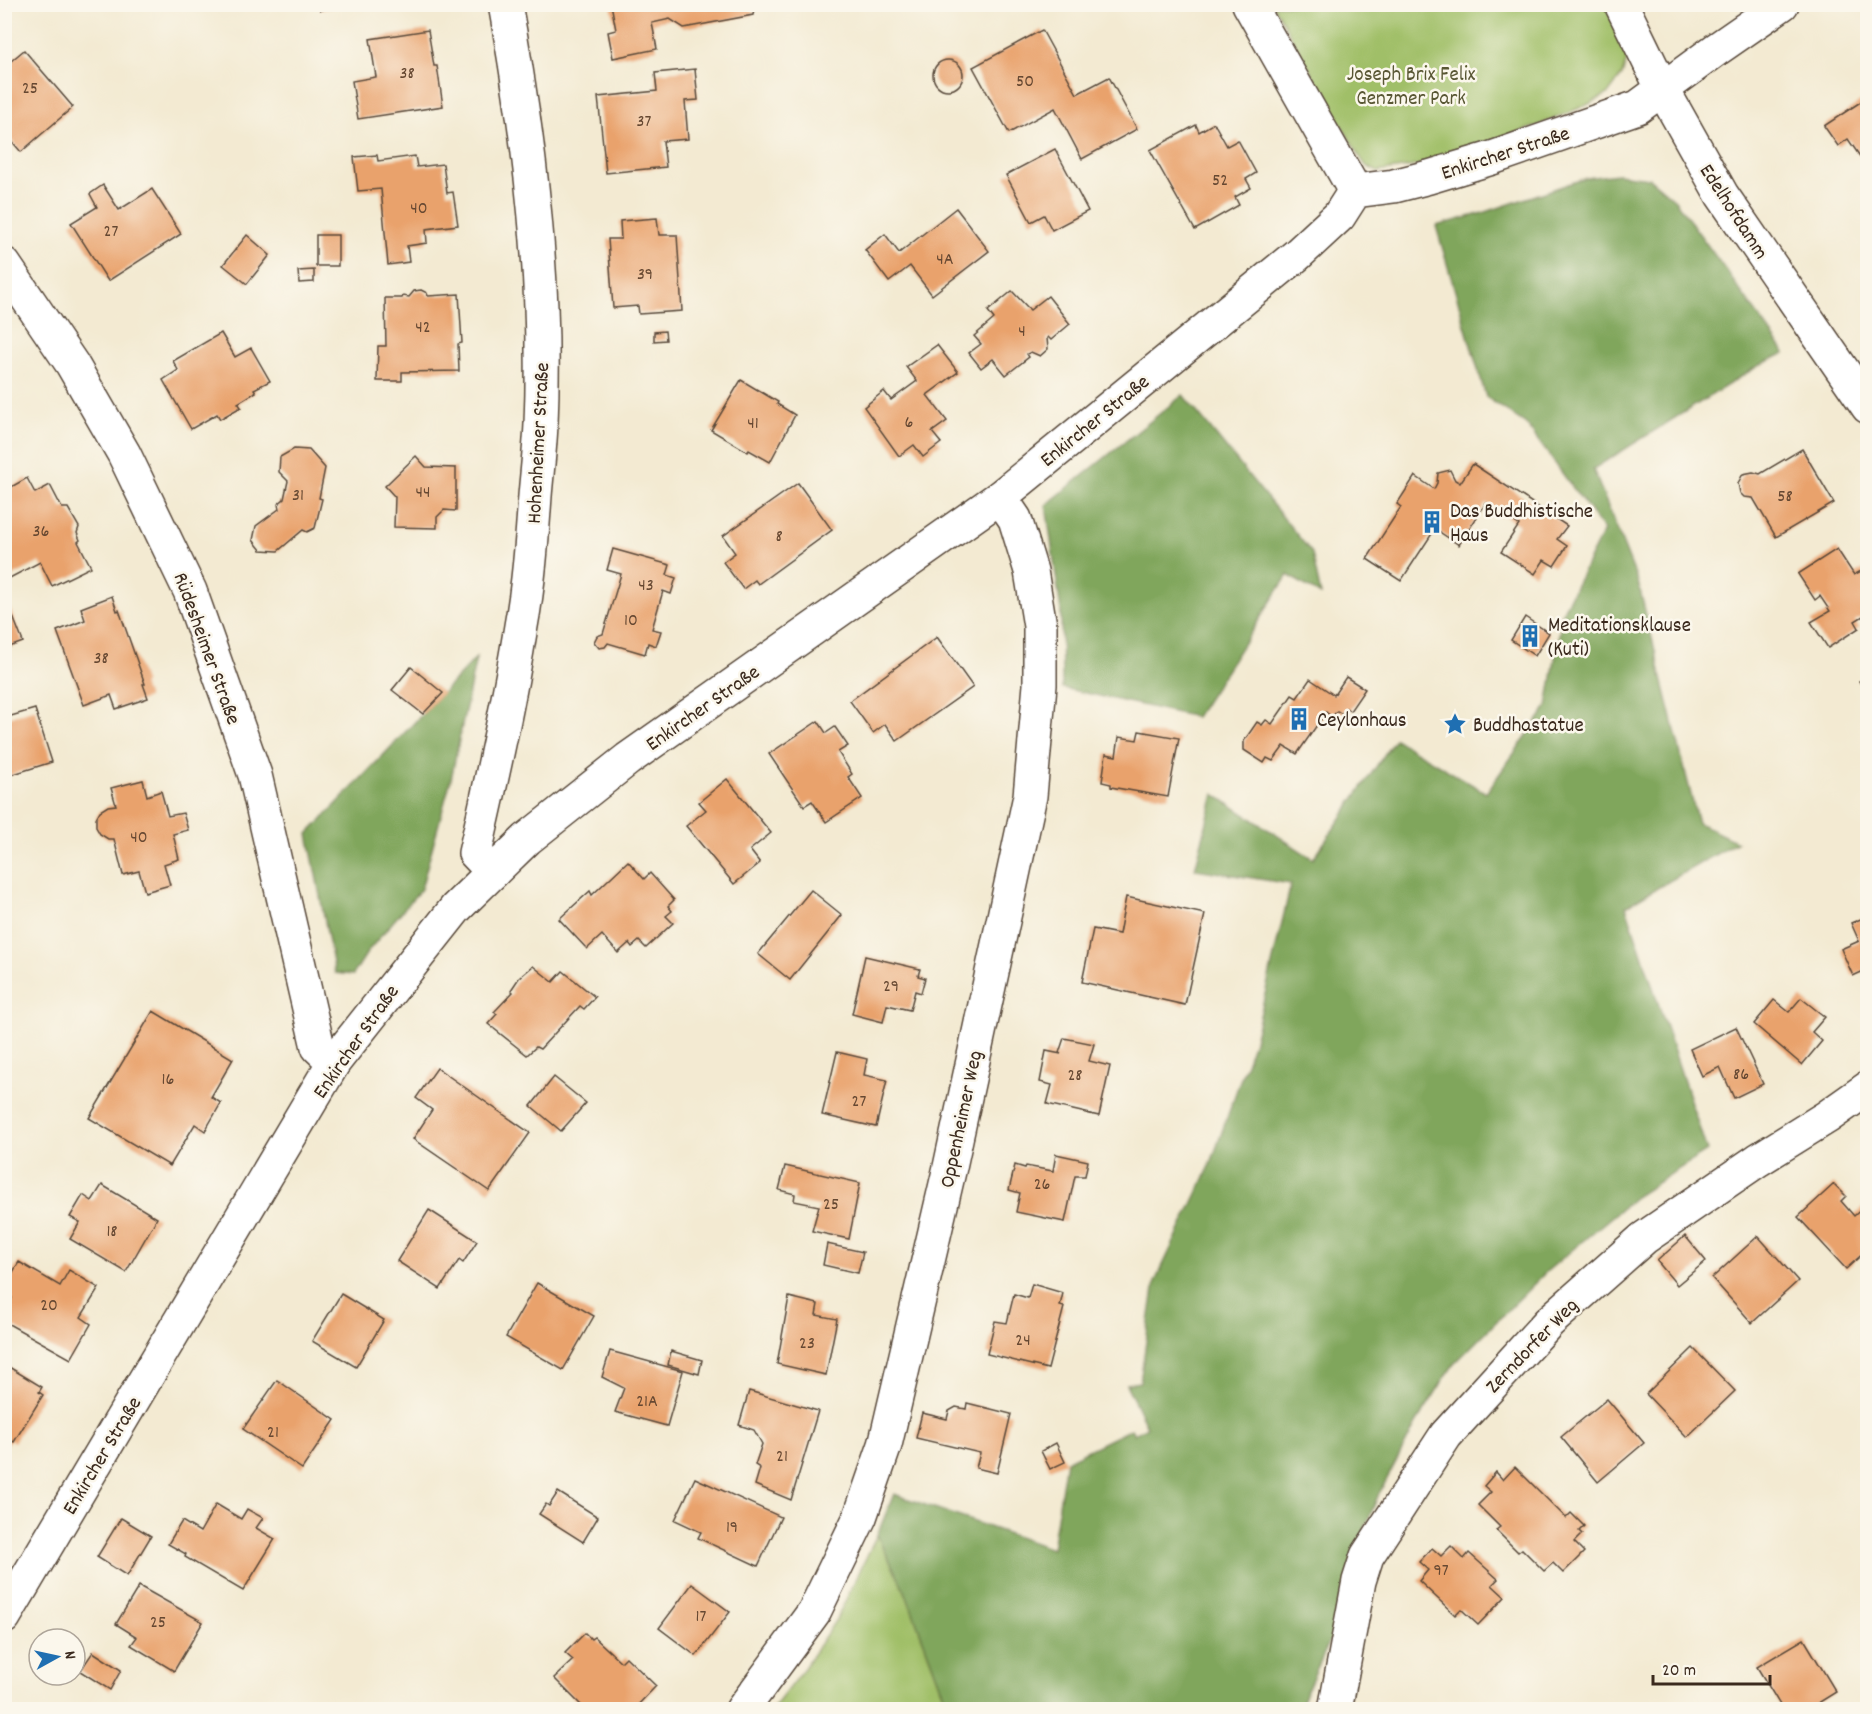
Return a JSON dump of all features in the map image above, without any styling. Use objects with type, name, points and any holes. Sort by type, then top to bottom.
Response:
[{"type":"street","name":"Hohenheimer Straße","points":[[493,872],[475,853],[522,625],[541,423],[541,321],[537,234],[521,96],[505,4]]},
{"type":"street","points":[[1249,4],[1355,191]]},
{"type":"street","name":"Edelhofdamm","points":[[1621,4],[1663,90],[1722,195],[1868,407]]},
{"type":"street","name":"Enkircher Straße","points":[[4,1617],[334,1062],[456,908],[527,839],[628,759],[1000,497],[1297,255],[1339,216],[1355,191],[1402,184],[1492,158],[1638,107],[1782,4]]},
{"type":"street","name":"Rüdesheimer Straße","points":[[4,264],[72,364],[124,454],[190,591],[255,775],[318,1047],[334,1062]]},
{"type":"street","name":"Oppenheimer Weg","points":[[742,1710],[814,1612],[860,1517],[885,1446],[950,1167],[1027,808],[1040,685],[1040,626],[1031,571],[1015,519],[1000,497]]},
{"type":"street","name":"Zerndorfer Weg","points":[[1335,1710],[1359,1581],[1367,1556],[1446,1435],[1549,1322],[1644,1238],[1758,1160],[1868,1089]]},
{"type":"green space","name":"Joseph Brix Felix Genzmer Park","points":[[1273,5],[1612,5],[1628,43],[1627,59],[1622,75],[1608,94],[1591,103],[1537,126],[1426,164],[1378,172],[1366,166],[1358,154]]},
{"type":"green space","points":[[1618,174],[1649,178],[1675,200],[1785,353],[1758,366],[1593,469],[1638,582],[1698,823],[1737,842],[1626,906],[1707,1151],[1635,1197],[1546,1272],[1453,1365],[1417,1422],[1378,1496],[1356,1550],[1343,1613],[1298,1709],[949,1709],[905,1591],[877,1535],[894,1494],[1052,1549],[1066,1461],[1131,1429],[1134,1434],[1147,1427],[1126,1384],[1140,1382],[1155,1282],[1210,1166],[1254,1041],[1291,884],[1195,869],[1214,794],[1313,859],[1395,739],[1486,793],[1547,707],[1563,611],[1604,530],[1526,424],[1486,397],[1436,226],[1483,213],[1586,178]]},
{"type":"green space","points":[[1183,395],[1312,553],[1321,595],[1288,575],[1196,717],[1062,688],[1061,611],[1046,505]]},
{"type":"green space","points":[[476,658],[451,779],[421,889],[368,951],[353,975],[335,973],[308,834]]},
{"type":"green space","points":[[877,1535],[905,1591],[949,1709],[772,1710],[804,1668],[837,1618]]},
{"type":"building","points":[[319,4],[339,4],[339,6],[320,10]]},
{"type":"building","points":[[611,4],[759,4],[753,15],[684,28],[670,19],[652,23],[657,49],[613,58],[608,32],[616,30]]},
{"type":"building","points":[[428,30],[434,66],[437,66],[443,106],[358,119],[352,81],[376,77],[370,39]]},
{"type":"building","points":[[1042,30],[1077,94],[1109,77],[1137,129],[1082,159],[1055,108],[1009,133],[973,67]]},
{"type":"building","points":[[24,50],[73,107],[21,152],[4,132],[4,67]]},
{"type":"building","points":[[948,60],[954,61],[962,69],[962,81],[954,89],[948,90],[942,89],[934,81],[933,75],[934,69],[942,61]]},
{"type":"building","points":[[695,69],[698,100],[685,101],[688,139],[663,141],[666,167],[606,173],[598,97],[657,91],[655,73]]},
{"type":"building","points":[[1868,97],[1868,168],[1848,139],[1838,146],[1824,126]]},
{"type":"building","points":[[1214,123],[1227,146],[1238,140],[1256,173],[1246,179],[1251,188],[1235,197],[1239,205],[1195,230],[1150,150],[1196,125],[1199,132]]},
{"type":"building","points":[[1055,149],[1088,211],[1052,230],[1044,215],[1031,222],[1006,175]]},
{"type":"building","points":[[377,155],[378,161],[415,156],[417,167],[443,164],[447,193],[453,192],[458,225],[426,229],[427,243],[407,246],[409,262],[388,265],[381,189],[358,191],[354,157]]},
{"type":"building","points":[[103,185],[119,210],[152,189],[181,234],[108,281],[71,223],[97,207],[90,194]]},
{"type":"building","points":[[956,208],[989,251],[932,295],[910,266],[889,282],[865,250],[885,234],[899,253]]},
{"type":"building","points":[[657,218],[659,235],[677,235],[682,311],[639,314],[638,306],[613,308],[608,239],[621,239],[620,221]]},
{"type":"building","points":[[247,235],[270,255],[247,284],[223,265]]},
{"type":"building","points":[[316,235],[338,235],[338,266],[316,266]]},
{"type":"building","points":[[314,270],[314,282],[299,283],[298,271]]},
{"type":"building","points":[[421,290],[428,296],[459,294],[462,343],[458,344],[459,371],[402,372],[402,381],[377,381],[378,346],[386,346],[385,298],[409,297],[414,291]]},
{"type":"building","points":[[1012,291],[1030,310],[1048,296],[1070,324],[1051,340],[1047,338],[1048,349],[1040,356],[1031,352],[1027,354],[1029,357],[1006,375],[993,359],[981,368],[969,353],[981,344],[974,336],[994,319],[988,311]]},
{"type":"building","points":[[665,331],[666,340],[654,341],[654,332]]},
{"type":"building","points":[[221,333],[235,357],[251,348],[270,381],[254,389],[256,392],[238,403],[241,407],[220,419],[217,414],[191,429],[163,380],[178,370],[173,361]]},
{"type":"building","points":[[937,345],[958,372],[927,395],[947,421],[932,432],[941,443],[923,457],[914,445],[899,456],[864,407],[884,391],[891,400],[917,381],[906,367]]},
{"type":"building","points":[[741,380],[795,415],[770,462],[711,430]]},
{"type":"building","points":[[294,449],[309,450],[325,468],[319,498],[322,499],[315,528],[307,532],[303,530],[278,551],[261,550],[253,540],[256,526],[279,509],[278,504],[284,499],[288,481],[279,472],[280,457]]},
{"type":"building","points":[[1802,449],[1834,503],[1776,537],[1753,498],[1744,497],[1740,493],[1738,483],[1743,474],[1753,472],[1760,474]]},
{"type":"building","points":[[416,456],[426,467],[456,468],[456,511],[444,510],[437,517],[437,528],[394,527],[395,497],[385,486]]},
{"type":"building","name":"Das Buddhistische Haus","points":[[1473,464],[1567,526],[1557,539],[1567,546],[1554,566],[1544,560],[1535,574],[1501,552],[1519,525],[1486,503],[1459,545],[1435,529],[1401,581],[1367,559],[1401,507],[1397,504],[1415,476],[1434,489],[1438,473],[1450,470],[1455,480],[1460,483]]},
{"type":"building","points":[[27,478],[35,493],[50,485],[62,508],[68,508],[79,527],[77,533],[80,540],[78,542],[91,567],[52,586],[40,562],[4,581],[4,491]]},
{"type":"building","points":[[798,483],[832,530],[758,584],[755,580],[743,589],[723,562],[735,553],[723,536]]},
{"type":"building","points":[[613,549],[670,565],[667,575],[676,578],[671,594],[663,591],[652,629],[661,631],[656,646],[648,643],[645,654],[608,643],[605,647],[599,648],[594,642],[597,636],[603,634],[621,574],[607,570]]},
{"type":"building","points":[[1837,549],[1854,575],[1868,567],[1868,613],[1855,621],[1859,628],[1828,648],[1811,622],[1830,611],[1820,596],[1815,600],[1798,574]]},
{"type":"building","points":[[112,596],[117,611],[119,610],[148,698],[116,709],[111,695],[84,705],[57,631],[85,620],[81,608]]},
{"type":"building","points":[[10,609],[23,642],[4,649],[4,612]]},
{"type":"building","name":"Meditationsklause (Kuti)","points":[[1525,617],[1549,633],[1535,656],[1511,640]]},
{"type":"building","points":[[937,637],[973,687],[897,741],[885,724],[873,733],[850,701]]},
{"type":"building","points":[[411,667],[443,693],[423,714],[392,690]]},
{"type":"building","points":[[1868,676],[1868,696],[1859,681]]},
{"type":"building","name":"Ceylonhaus","points":[[1346,677],[1365,689],[1350,711],[1346,708],[1342,714],[1337,711],[1332,717],[1326,712],[1297,754],[1284,746],[1273,761],[1267,758],[1264,763],[1244,750],[1244,741],[1257,722],[1262,725],[1266,720],[1272,724],[1292,695],[1297,698],[1310,679],[1334,695]]},
{"type":"building","points":[[35,709],[52,762],[4,777],[4,718]]},
{"type":"building","points":[[818,721],[826,733],[835,727],[848,746],[838,752],[852,774],[848,777],[862,798],[826,822],[812,801],[804,806],[769,754]]},
{"type":"building","points":[[1139,731],[1179,738],[1168,797],[1111,787],[1111,784],[1102,782],[1106,754],[1116,756],[1119,737],[1137,740]]},
{"type":"building","points":[[727,779],[771,833],[750,850],[760,863],[734,884],[686,826],[706,810],[699,802]]},
{"type":"building","points":[[143,780],[147,796],[161,791],[168,816],[183,813],[188,830],[173,834],[179,859],[164,864],[170,885],[145,892],[139,871],[123,875],[114,839],[108,839],[100,834],[96,827],[96,818],[100,811],[108,806],[116,805],[111,788]]},
{"type":"building","points":[[628,861],[644,879],[650,873],[674,900],[668,906],[672,911],[666,916],[673,923],[646,948],[639,941],[632,947],[629,943],[618,953],[602,935],[587,949],[559,919],[590,891],[592,895]]},
{"type":"building","points":[[811,890],[842,915],[790,980],[758,954]]},
{"type":"building","points":[[1126,897],[1205,914],[1185,1005],[1082,982],[1093,929],[1119,934]]},
{"type":"building","points":[[1868,916],[1868,969],[1853,976],[1841,949],[1859,941],[1851,923]]},
{"type":"building","points":[[865,956],[920,969],[918,976],[925,978],[921,993],[915,991],[910,1010],[887,1005],[883,1022],[852,1014]]},
{"type":"building","points":[[533,966],[553,982],[563,971],[595,997],[584,1009],[580,1006],[540,1049],[536,1047],[527,1055],[488,1024],[497,1014],[494,1012],[513,992],[511,990],[519,978]]},
{"type":"building","points":[[1801,998],[1825,1017],[1812,1032],[1822,1041],[1802,1065],[1754,1024],[1774,1000],[1789,1012]]},
{"type":"building","points":[[153,1011],[233,1059],[211,1097],[221,1103],[205,1131],[195,1124],[170,1166],[89,1118]]},
{"type":"building","points":[[1736,1027],[1763,1084],[1734,1098],[1720,1067],[1702,1076],[1690,1049]]},
{"type":"building","points":[[1064,1038],[1094,1044],[1089,1061],[1110,1066],[1099,1116],[1047,1104],[1052,1085],[1040,1082],[1046,1051],[1061,1054],[1059,1053]]},
{"type":"building","points":[[837,1052],[867,1059],[864,1075],[887,1080],[876,1127],[822,1115]]},
{"type":"building","points":[[437,1068],[530,1133],[489,1191],[413,1139],[432,1110],[416,1098]]},
{"type":"building","points":[[554,1077],[586,1103],[561,1131],[531,1106]]},
{"type":"building","points":[[1056,1154],[1088,1161],[1085,1176],[1075,1176],[1065,1222],[1016,1212],[1020,1193],[1009,1190],[1015,1165],[1053,1171]]},
{"type":"building","points":[[785,1166],[860,1183],[849,1239],[812,1231],[819,1206],[794,1201],[795,1194],[779,1190]]},
{"type":"building","points":[[1834,1184],[1846,1196],[1841,1201],[1854,1216],[1868,1203],[1868,1249],[1846,1269],[1798,1217]]},
{"type":"building","points":[[102,1185],[157,1218],[126,1272],[70,1239],[80,1222],[70,1217],[83,1195],[92,1201]]},
{"type":"building","points":[[429,1210],[477,1241],[463,1263],[459,1260],[440,1289],[397,1261]]},
{"type":"building","points":[[1685,1236],[1706,1261],[1677,1285],[1657,1261]]},
{"type":"building","points":[[1758,1236],[1798,1281],[1752,1323],[1712,1278]]},
{"type":"building","points":[[827,1244],[863,1252],[858,1273],[823,1265]]},
{"type":"building","points":[[19,1262],[60,1286],[69,1270],[99,1288],[81,1317],[91,1324],[71,1359],[5,1322],[5,1311],[12,1298],[4,1293],[4,1287]]},
{"type":"building","points":[[537,1283],[594,1316],[563,1370],[506,1337]]},
{"type":"building","points":[[1032,1284],[1063,1293],[1060,1306],[1064,1307],[1048,1369],[987,1354],[995,1321],[1007,1323],[1014,1294],[1028,1298]]},
{"type":"building","points":[[341,1294],[384,1320],[356,1367],[312,1341]]},
{"type":"building","points":[[789,1297],[818,1304],[816,1315],[837,1319],[826,1375],[777,1364]]},
{"type":"building","points":[[1693,1348],[1735,1391],[1687,1437],[1646,1394]]},
{"type":"building","points":[[610,1351],[683,1371],[667,1426],[615,1412],[624,1388],[602,1377]]},
{"type":"building","points":[[671,1351],[702,1360],[699,1374],[668,1365]]},
{"type":"building","points":[[4,1364],[42,1387],[39,1392],[43,1395],[14,1442],[10,1440],[7,1445],[4,1444]]},
{"type":"building","points":[[277,1380],[335,1420],[302,1469],[243,1429]]},
{"type":"building","points":[[749,1391],[818,1411],[791,1500],[755,1485],[760,1468],[755,1465],[762,1444],[754,1430],[739,1425]]},
{"type":"building","points":[[1607,1399],[1644,1443],[1598,1482],[1561,1437]]},
{"type":"building","points":[[967,1403],[1011,1414],[997,1473],[976,1468],[980,1453],[916,1438],[922,1413],[947,1419],[949,1411],[956,1407],[966,1409]]},
{"type":"building","points":[[1056,1443],[1065,1462],[1050,1469],[1041,1451]]},
{"type":"building","points":[[1515,1467],[1566,1518],[1571,1513],[1584,1526],[1579,1531],[1582,1534],[1574,1542],[1584,1552],[1563,1573],[1553,1563],[1544,1571],[1522,1549],[1518,1552],[1496,1530],[1500,1527],[1478,1505],[1491,1492],[1484,1486],[1496,1472],[1503,1480]]},
{"type":"building","points":[[695,1478],[781,1517],[758,1566],[698,1538],[701,1532],[675,1520]]},
{"type":"building","points":[[558,1492],[598,1517],[583,1542],[539,1514],[546,1504],[549,1506]]},
{"type":"building","points":[[216,1504],[241,1519],[247,1509],[263,1518],[256,1528],[275,1539],[243,1591],[185,1557],[186,1554],[168,1544],[182,1521],[200,1532]]},
{"type":"building","points":[[121,1518],[151,1536],[127,1576],[97,1557]]},
{"type":"building","points":[[1451,1546],[1464,1559],[1469,1553],[1498,1579],[1492,1585],[1505,1597],[1478,1625],[1461,1609],[1455,1615],[1419,1581],[1428,1570],[1419,1562],[1432,1548],[1441,1556]]},
{"type":"building","points":[[692,1584],[730,1612],[696,1656],[659,1628]]},
{"type":"building","points":[[139,1586],[203,1622],[174,1671],[131,1645],[137,1637],[116,1624]]},
{"type":"building","points":[[585,1633],[591,1639],[594,1637],[621,1662],[626,1657],[656,1686],[633,1710],[586,1710],[554,1678],[573,1660],[565,1653]]},
{"type":"building","points":[[1804,1639],[1836,1692],[1807,1710],[1783,1710],[1757,1667]]},
{"type":"building","points":[[93,1652],[121,1670],[110,1690],[87,1675],[87,1661]]},
{"type":"place","name":"Das Buddhistische Haus","points":[[1432,522]]},
{"type":"place","name":"Meditationsklause (Kuti)","points":[[1530,636]]},
{"type":"place","name":"Ceylonhaus","points":[[1299,719]]},
{"type":"place","name":"Buddhastatue","points":[[1455,724]]}]
